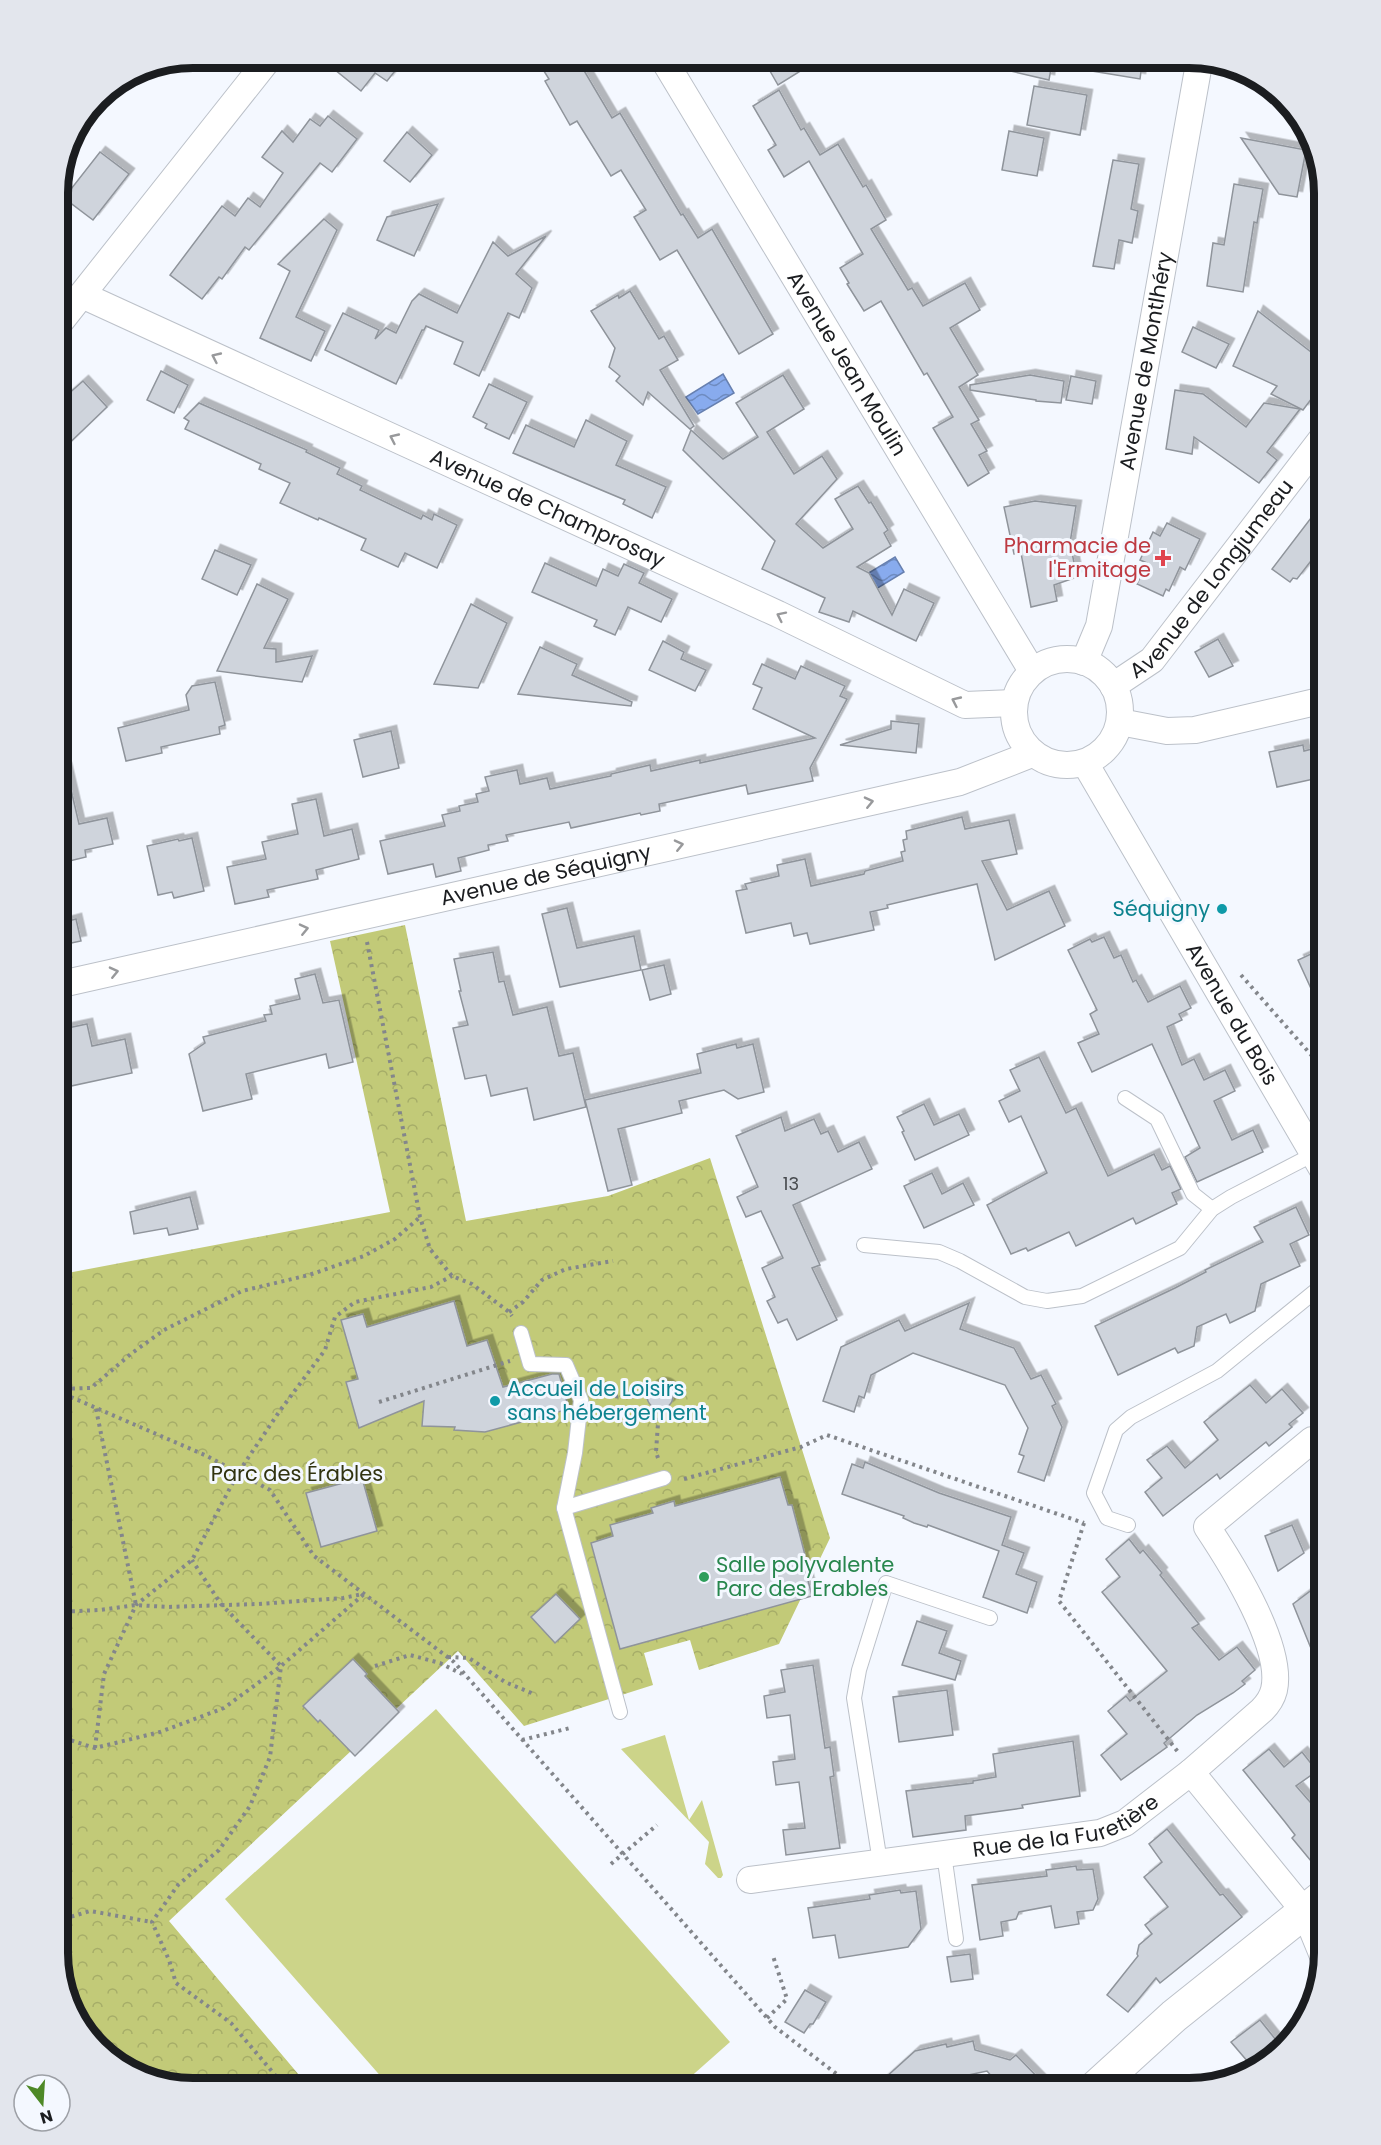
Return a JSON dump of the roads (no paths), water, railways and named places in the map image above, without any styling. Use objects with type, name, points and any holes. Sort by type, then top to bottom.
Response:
[{"type":"street","points":[[68,312],[261,68]]},
{"type":"street","name":"Avenue Jean Moulin","points":[[669,68],[1032,672]]},
{"type":"street","name":"Avenue de Montlhéry","points":[[1084,662],[1099,626],[1198,68]]},
{"type":"street","name":"Avenue de Champrosay","points":[[82,295],[778,614],[965,705],[1014,703]]},
{"type":"street","name":"Avenue de Longjumeau","points":[[1113,686],[1152,660],[1313,450]]},
{"type":"street","points":[[1066,659],[1084,662],[1101,671],[1113,686],[1120,703],[1120,722],[1113,739],[1101,754],[1085,763],[1067,766],[1048,763],[1032,754],[1020,740],[1014,722],[1014,703],[1020,686],[1032,672],[1048,662],[1066,659]]},
{"type":"street","points":[[1120,722],[1167,731],[1195,730],[1313,703]]},
{"type":"street","name":"Avenue de Séquigny","points":[[68,983],[960,782],[1032,754]]},
{"type":"street","name":"Avenue du Bois","points":[[1085,763],[1313,1153]]},
{"type":"street","name":"Rue de la Furetière","points":[[750,1880],[1100,1833],[1134,1817],[1191,1772],[1270,1701],[1275,1689],[1275,1665],[1249,1595],[1207,1527],[1312,1440]]},
{"type":"street","points":[[1191,1772],[1313,1902]]},
{"type":"street","points":[[1106,2078],[1174,2016],[1313,1906]]},
{"type":"lane","points":[[1125,1098],[1157,1119],[1193,1194],[1212,1209]]},
{"type":"lane","points":[[864,1245],[939,1252],[960,1261],[1024,1298],[1047,1301],[1082,1296],[1180,1248],[1212,1209],[1231,1197],[1313,1165]]},
{"type":"lane","points":[[1128,1525],[1107,1518],[1094,1493],[1116,1430],[1131,1417],[1217,1371],[1313,1293]]},
{"type":"lane","points":[[521,1333],[530,1364],[566,1365],[581,1400],[575,1453],[564,1508],[620,1712]]},
{"type":"lane","points":[[564,1508],[664,1478]]},
{"type":"lane","points":[[880,1862],[854,1698],[886,1583],[990,1618]]},
{"type":"lane","points":[[944,1854],[956,1939]]},
{"type":"water","points":[[723,374],[734,393],[698,414],[686,397]]},
{"type":"water","points":[[895,557],[904,572],[876,589],[867,574]]},
{"type":"place","name":"Pharmacie de l'Ermitage","points":[[1163,558]]},
{"type":"place","name":"Séquigny","points":[[1222,909]]},
{"type":"place","name":"Accueil de Loisirs sans hébergement","points":[[495,1401]]},
{"type":"place","name":"Salle polyvalente Parc des Erables","points":[[704,1577]]},
{"type":"park label","name":"Parc des Érables","points":[[297,1474]]}]
